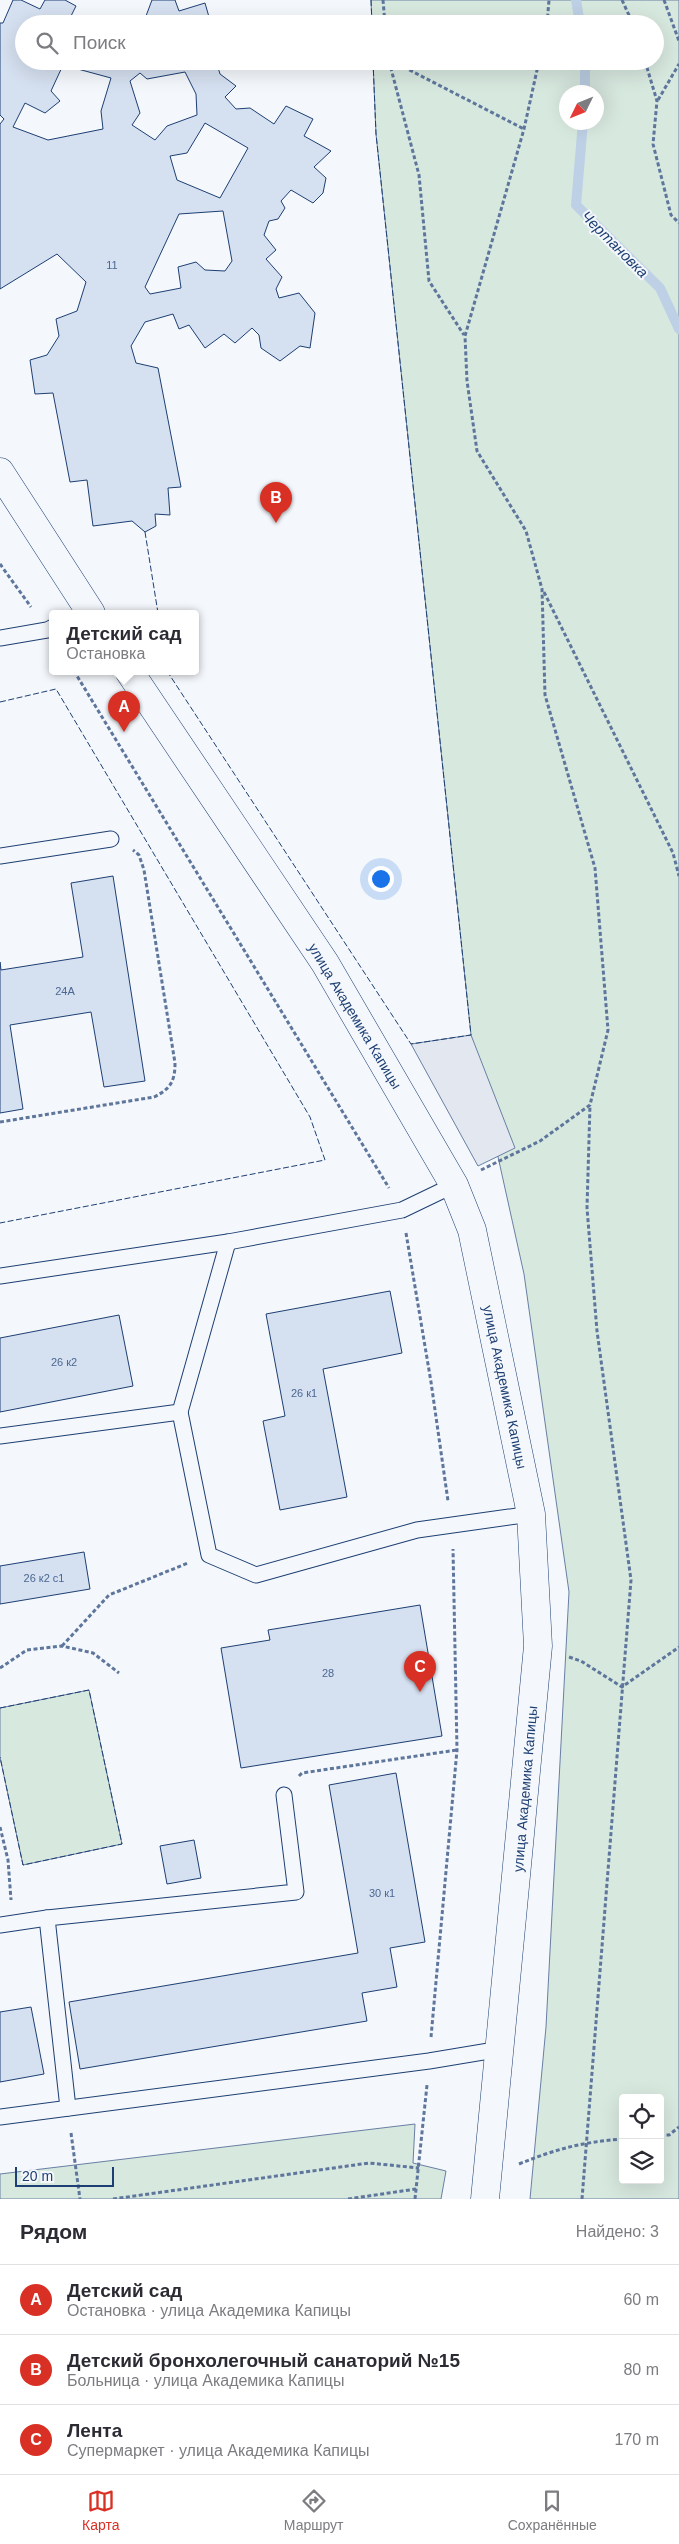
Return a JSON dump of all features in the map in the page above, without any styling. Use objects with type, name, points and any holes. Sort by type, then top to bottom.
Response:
[{"type":"street","points":[[0,472],[83,610]]},
{"type":"street","name":"улица Академика Капицы","points":[[132,675],[325,963],[454,1185],[472,1230],[531,1514],[538,1646],[501,2049],[485,2199]]},
{"type":"lane","points":[[0,638],[49,628]]},
{"type":"lane","points":[[0,856],[111,839]]},
{"type":"lane","points":[[0,1276],[228,1242],[402,1210],[454,1185]]},
{"type":"lane","points":[[228,1242],[180,1412],[209,1555],[256,1575],[417,1530],[452,1527],[531,1514]]},
{"type":"lane","points":[[0,1436],[180,1412]]},
{"type":"lane","points":[[7,1924],[47,1918],[296,1892],[284,1795]]},
{"type":"lane","points":[[47,1918],[68,2108]]},
{"type":"lane","points":[[0,2117],[429,2061],[501,2049]]},
{"type":"path","points":[[383,0],[385,15]]},
{"type":"path","points":[[548,15],[549,0]]},
{"type":"path","points":[[622,0],[629,15]]},
{"type":"path","points":[[664,0],[679,42]]},
{"type":"path","points":[[657,101],[679,64]]},
{"type":"path","points":[[393,70],[419,175],[429,281],[465,336]]},
{"type":"path","points":[[409,70],[524,129]]},
{"type":"path","points":[[537,70],[524,129],[465,336],[467,381],[476,451],[526,531],[542,589],[673,852],[679,876]]},
{"type":"path","points":[[648,70],[657,101],[653,144],[671,215],[679,223]]},
{"type":"path","points":[[0,564],[49,627]]},
{"type":"path","points":[[542,589],[545,695],[595,868],[608,1030],[590,1105],[587,1208],[597,1331],[631,1580],[582,2199]]},
{"type":"path","points":[[76,675],[402,1210],[431,1382],[452,1527],[457,1750],[415,2199]]},
{"type":"path","points":[[0,1122],[154,1097],[167,1091],[175,1078],[175,1063],[144,870],[139,855],[127,843],[111,839]]},
{"type":"path","points":[[454,1185],[540,1141],[590,1105]]},
{"type":"path","points":[[62,1646],[109,1595],[209,1555]]},
{"type":"path","points":[[0,1668],[27,1650],[62,1646],[93,1653],[119,1673]]},
{"type":"path","points":[[622,1687],[679,1647]]},
{"type":"path","points":[[564,1655],[581,1661],[622,1687]]},
{"type":"path","points":[[284,1795],[302,1773],[457,1750]]},
{"type":"path","points":[[0,1827],[8,1860],[7,1924]]},
{"type":"path","points":[[664,2135],[669,2135],[679,2127]]},
{"type":"path","points":[[71,2131],[80,2199]]},
{"type":"path","points":[[516,2165],[556,2150],[586,2142],[619,2138]]},
{"type":"path","points":[[113,2199],[368,2163],[419,2168]]},
{"type":"path","points":[[348,2199],[416,2189]]},
{"type":"shaded area","points":[[371,0],[679,0],[679,2199],[530,2199],[546,2027],[569,1592],[524,1274],[471,1035],[376,134],[373,70],[664,70],[664,15],[372,15]]},
{"type":"shaded area","points":[[471,1035],[515,1148],[478,1166],[411,1044]]},
{"type":"shaded area","points":[[89,1690],[122,1844],[23,1865],[0,1757],[0,1708]]},
{"type":"shaded area","points":[[415,2124],[413,2163],[446,2171],[441,2199],[0,2199],[0,2174]]},
{"type":"building","points":[[13,0],[21,0],[40,9],[45,0],[65,0],[76,6],[72,15],[15,15],[15,70],[61,70],[51,91],[60,101],[45,113],[25,103],[13,127],[48,140],[103,129],[101,111],[111,78],[81,70],[219,70],[220,74],[236,86],[225,97],[236,109],[250,108],[274,124],[286,106],[313,119],[304,136],[331,151],[314,167],[326,178],[323,193],[313,203],[291,190],[281,201],[285,208],[278,219],[269,221],[264,235],[276,250],[266,259],[282,277],[276,289],[279,298],[299,293],[315,313],[310,348],[300,346],[280,361],[261,348],[259,335],[252,328],[235,343],[224,334],[205,348],[189,325],[179,329],[173,314],[145,322],[131,346],[136,363],[158,368],[181,487],[168,488],[170,515],[155,514],[156,526],[145,532],[132,521],[93,526],[87,480],[70,482],[53,393],[35,394],[30,360],[47,355],[59,336],[56,319],[77,311],[86,282],[57,254],[0,289],[0,124],[4,119],[0,115],[0,23],[3,23]],"holes":[[[185,72],[196,94],[197,115],[167,126],[155,140],[132,125],[140,113],[130,81],[140,73],[147,79]],[[205,123],[248,148],[220,198],[177,180],[170,156],[187,153]],[[223,211],[232,261],[225,271],[205,270],[196,262],[178,267],[181,288],[150,294],[145,287],[179,214]]]},
{"type":"building","points":[[152,0],[175,0],[179,11],[205,3],[208,15],[146,15]]},
{"type":"building","points":[[113,876],[145,1081],[104,1087],[91,1012],[10,1025],[23,1109],[0,1113],[0,962],[1,970],[83,957],[71,883]]},
{"type":"building","points":[[390,1291],[402,1353],[323,1369],[347,1497],[280,1510],[263,1421],[285,1416],[266,1314]]},
{"type":"building","points":[[119,1315],[133,1386],[0,1412],[0,1338]]},
{"type":"building","points":[[84,1552],[90,1589],[0,1604],[0,1566]]},
{"type":"building","points":[[420,1605],[442,1736],[241,1768],[221,1648],[270,1640],[268,1630]]},
{"type":"building","points":[[396,1773],[425,1942],[390,1948],[397,1987],[362,1993],[367,2021],[80,2069],[69,2002],[358,1953],[329,1785]]},
{"type":"building","points":[[194,1840],[201,1878],[167,1884],[160,1846]]},
{"type":"building","points":[[31,2007],[44,2074],[0,2082],[0,2012]]},
{"type":"waterway","name":"Чертановка","points":[[576,0],[578,15]]},
{"type":"waterway","name":"Чертановка","points":[[585,70],[585,85]]},
{"type":"waterway","name":"Чертановка","points":[[582,130],[576,205],[660,288],[679,329]]},
{"type":"fence","points":[[371,0],[372,15]]},
{"type":"fence","points":[[170,675],[411,1044],[471,1035],[376,134],[373,70]]},
{"type":"fence","points":[[145,532],[158,610]]},
{"type":"fence","points":[[0,702],[56,689],[310,1117],[325,1160],[0,1223]]},
{"type":"fence","points":[[0,1708],[89,1690],[122,1844],[23,1865],[0,1757]]},
{"type":"place","name":"Детский бронхолегочный санаторий №15","points":[[276,523]]},
{"type":"place","name":"Детский сад","points":[[124,732]]},
{"type":"place","name":"Лента","points":[[420,1692]]}]
